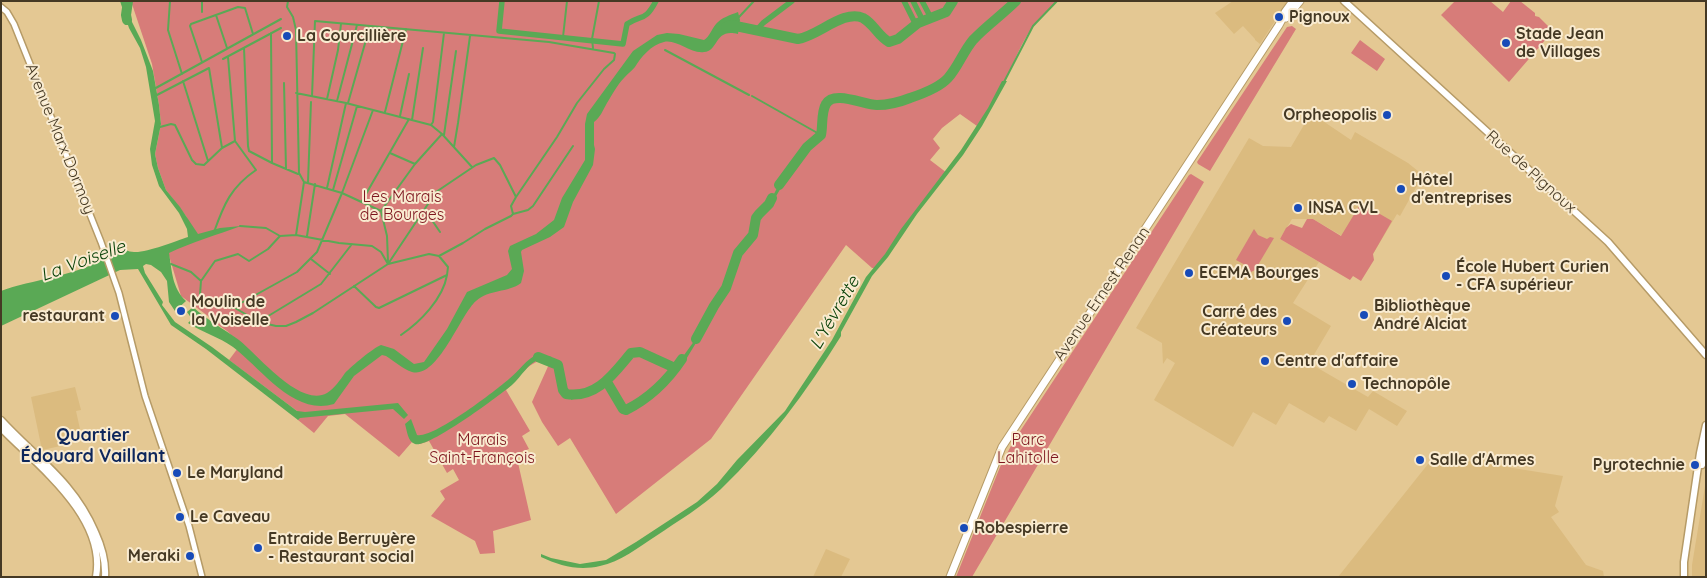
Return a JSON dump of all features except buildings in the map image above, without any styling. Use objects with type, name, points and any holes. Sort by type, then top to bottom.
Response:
[{"type":"main road","name":"Avenue Ernest Renan","points":[[1279,25],[1278,21],[1292,1]]},
{"type":"main road","name":"Avenue Ernest Renan","points":[[950,577],[1002,447],[1279,25],[1300,1]]},
{"type":"main road","name":"Rue de Pignoux","points":[[1344,1],[1608,242],[1706,355]]},
{"type":"main road","points":[[1,420],[65,483],[79,501],[97,535],[105,566],[105,577]]},
{"type":"main road","points":[[1684,576],[1684,562],[1700,452],[1706,425]]},
{"type":"main road","points":[[1,428],[60,487],[83,519],[97,556],[96,577]]},
{"type":"main road","points":[[1684,576],[1688,563],[1706,447]]},
{"type":"street","name":"Avenue Marx Dormoy","points":[[1,7],[7,12],[19,36],[105,253],[118,293],[145,396],[190,526],[202,577]]},
{"type":"shaded area","points":[[120,1],[126,1],[131,20],[153,71],[161,124],[155,154],[166,190],[198,234],[220,228],[241,226],[169,253],[175,285],[186,301],[175,311],[169,302],[167,281],[161,272],[151,265],[146,264],[143,266],[145,273],[163,302],[162,305],[175,322],[212,347],[297,411],[305,412],[398,403],[408,415],[404,419],[393,409],[300,418],[298,420],[206,349],[171,325],[138,269],[120,270],[1,326],[1,291],[82,269],[104,258],[115,248],[139,252],[188,237],[187,229],[179,213],[159,186],[152,165],[150,149],[155,121],[146,67],[140,48],[129,28]]},
{"type":"shaded area","points":[[1233,1],[1288,1],[1260,44],[1243,26],[1234,34],[1215,13]]},
{"type":"shaded area","points":[[738,12],[740,20],[738,34],[725,34],[709,51],[694,51],[674,43],[664,42],[643,55],[619,84],[600,116],[594,122],[595,149],[593,165],[573,202],[564,227],[550,237],[522,250],[524,271],[521,283],[481,297],[476,301],[439,356],[431,366],[422,372],[409,371],[382,355],[354,376],[334,404],[319,406],[291,397],[233,347],[188,323],[192,319],[187,312],[193,307],[239,340],[292,387],[316,396],[330,391],[352,366],[381,345],[394,349],[414,364],[424,362],[447,329],[467,292],[507,275],[512,269],[508,251],[510,246],[536,234],[554,220],[562,198],[585,160],[585,124],[587,114],[633,51],[657,35],[667,33],[704,40],[718,22]]},
{"type":"shaded area","points":[[1002,81],[1007,81],[982,126],[963,155],[872,276],[841,332],[841,336],[815,377],[771,435],[738,472],[714,496],[698,508],[622,558],[607,564],[577,568],[555,563],[541,557],[541,554],[580,564],[606,560],[697,502],[717,484],[737,460],[785,411],[832,340],[866,277],[961,150],[988,108]]},
{"type":"shaded area","points":[[1311,113],[1351,140],[1355,132],[1408,163],[1423,175],[1400,216],[1397,214],[1373,254],[1313,219],[1292,219],[1280,239],[1319,262],[1293,303],[1331,326],[1309,363],[1368,397],[1373,391],[1407,411],[1397,426],[1369,409],[1356,431],[1329,416],[1324,423],[1289,403],[1276,425],[1253,412],[1233,447],[1154,400],[1175,363],[1167,358],[1163,364],[1162,343],[1136,328],[1249,138],[1263,146],[1291,147]]},
{"type":"shaded area","points":[[820,134],[823,135],[811,147],[782,186],[771,205],[760,216],[757,234],[740,255],[730,287],[685,361],[653,395],[639,405],[624,412],[622,412],[609,385],[571,400],[571,396],[596,389],[608,382],[624,411],[650,396],[674,369],[705,326],[714,306],[728,286],[737,255],[752,237],[757,216],[769,204],[779,184]]},
{"type":"shaded area","points":[[538,354],[552,357],[550,362],[540,359],[536,361],[505,391],[464,420],[434,438],[415,444],[411,441],[405,424],[411,419],[417,435],[436,430],[478,403]]},
{"type":"shaded area","points":[[75,387],[81,410],[76,411],[80,429],[79,442],[42,450],[31,397]]},
{"type":"shaded area","points":[[1450,458],[1563,476],[1555,506],[1559,512],[1551,517],[1586,565],[1603,571],[1604,577],[1338,577],[1428,464],[1436,460]]},
{"type":"shaded area","points":[[1706,480],[1706,577],[1692,577],[1692,565]]},
{"type":"shaded area","points":[[826,549],[850,559],[841,577],[813,577]]},
{"type":"green space","name":"Les Marais de Bourges","points":[[131,1],[1057,1],[1028,34],[999,95],[977,126],[960,114],[942,128],[933,139],[940,148],[930,160],[947,173],[876,268],[872,268],[846,245],[711,439],[616,514],[570,438],[558,446],[542,422],[532,402],[550,362],[544,360],[526,369],[506,390],[530,431],[522,436],[529,449],[516,454],[531,520],[493,531],[495,553],[480,554],[475,541],[431,516],[445,499],[440,491],[459,480],[453,469],[447,473],[429,441],[420,444],[412,442],[399,457],[345,414],[328,416],[314,433],[298,420],[297,411],[229,360],[241,344],[181,296],[167,249],[195,238],[186,216],[166,190],[158,168],[155,154],[161,124],[159,105],[152,64]]},
{"type":"green space","name":"Stade Jean de Villages","points":[[1455,1],[1490,1],[1503,12],[1511,1],[1520,1],[1553,31],[1509,82],[1441,15]]},
{"type":"green space","points":[[1292,26],[1296,29],[1210,171],[1198,164],[1197,162],[1287,27]]},
{"type":"green space","points":[[1360,40],[1385,59],[1377,71],[1351,53]]},
{"type":"green space","name":"Parc Lahitolle","points":[[1191,174],[1204,182],[972,577],[956,577],[1000,467],[1013,442]]},
{"type":"green space","points":[[1361,203],[1392,221],[1373,254],[1374,260],[1361,281],[1353,276],[1350,280],[1280,239],[1286,228],[1291,224],[1302,228],[1307,219],[1313,219],[1341,236]]},
{"type":"green space","points":[[1254,229],[1258,235],[1267,239],[1270,237],[1274,238],[1255,270],[1244,272],[1247,266],[1236,260]]},
{"type":"waterway","points":[[127,20],[128,1]]},
{"type":"waterway","points":[[170,1],[168,30],[182,74]]},
{"type":"waterway","points":[[202,1],[202,12]]},
{"type":"waterway","points":[[288,1],[287,7],[293,17],[296,30],[299,173],[304,182],[296,235]]},
{"type":"waterway","points":[[502,1],[499,31],[623,44],[627,24],[646,15],[656,1]]},
{"type":"waterway","points":[[563,37],[567,1]]},
{"type":"waterway","points":[[593,48],[592,39],[599,1]]},
{"type":"waterway","points":[[739,17],[754,1]]},
{"type":"waterway","points":[[756,31],[763,23],[792,1]]},
{"type":"waterway","points":[[904,1],[916,25]]},
{"type":"waterway","points":[[913,1],[923,21]]},
{"type":"waterway","points":[[922,1],[931,18]]},
{"type":"waterway","name":"La Voiselle","points":[[726,27],[731,25],[798,39],[806,37],[839,20],[856,16],[867,21],[889,42],[898,39],[918,23],[946,12],[953,1]]},
{"type":"waterway","points":[[779,185],[807,147],[821,135],[823,111],[830,100],[842,98],[877,105],[894,103],[936,87],[952,74],[973,40],[1016,1]]},
{"type":"waterway","name":"L'Yévrette","points":[[1004,82],[1033,26],[1057,1]]},
{"type":"waterway","points":[[202,62],[190,26],[191,24],[238,7],[245,8],[253,34]]},
{"type":"waterway","points":[[216,15],[227,48]]},
{"type":"waterway","points":[[154,89],[281,19]]},
{"type":"waterway","points":[[280,236],[268,249],[249,261],[238,254],[215,261],[201,281],[200,295],[204,301],[209,304],[235,308],[259,322],[286,326],[313,313],[388,264],[429,254],[439,256],[511,216],[513,214],[511,206],[516,197],[557,137],[577,103],[604,69],[614,60],[615,54],[549,42],[315,21],[312,96]]},
{"type":"waterway","points":[[327,99],[338,50],[341,24]]},
{"type":"waterway","points":[[337,101],[357,25]]},
{"type":"waterway","points":[[348,103],[370,26]]},
{"type":"waterway","points":[[223,59],[281,28]]},
{"type":"waterway","points":[[385,112],[406,29]]},
{"type":"waterway","points":[[271,33],[272,163]]},
{"type":"waterway","points":[[431,125],[433,122],[444,33]]},
{"type":"waterway","points":[[454,147],[470,36]]},
{"type":"waterway","points":[[244,48],[249,151],[298,174]]},
{"type":"waterway","points":[[412,120],[423,48]]},
{"type":"waterway","points":[[665,50],[749,95]]},
{"type":"waterway","points":[[444,135],[456,51]]},
{"type":"waterway","points":[[214,232],[229,197],[240,183],[256,170],[235,141],[228,57]]},
{"type":"waterway","points":[[155,96],[209,68],[222,148]]},
{"type":"waterway","points":[[400,116],[409,74]]},
{"type":"waterway","points":[[183,81],[208,161]]},
{"type":"waterway","points":[[284,83],[286,169]]},
{"type":"waterway","points":[[296,93],[346,103],[431,125],[442,134],[472,167]]},
{"type":"waterway","points":[[752,96],[821,135]]},
{"type":"waterway","points":[[308,182],[311,102]]},
{"type":"waterway","points":[[327,188],[346,103]]},
{"type":"waterway","points":[[333,190],[357,106]]},
{"type":"waterway","points":[[232,308],[297,272],[317,252],[342,193],[373,110]]},
{"type":"waterway","points":[[362,201],[409,119]]},
{"type":"waterway","points":[[160,127],[171,124],[175,125],[192,160],[196,164],[204,165],[222,148],[235,141]]},
{"type":"waterway","points":[[381,211],[415,164],[442,134]]},
{"type":"waterway","points":[[513,214],[528,210],[533,206],[573,146]]},
{"type":"waterway","points":[[390,153],[415,164]]},
{"type":"waterway","points":[[388,264],[436,192],[476,165],[494,158],[500,165],[516,197]]},
{"type":"waterway","points":[[304,182],[342,193],[381,211],[387,236],[388,262]]},
{"type":"waterway","points":[[307,236],[315,184]]},
{"type":"waterway","points":[[696,339],[726,288],[738,253],[753,235],[756,218],[772,198]]},
{"type":"waterway","points":[[425,210],[440,232]]},
{"type":"waterway","points":[[240,226],[266,228],[280,236],[296,235],[339,243],[372,246],[381,252],[388,264]]},
{"type":"waterway","points":[[260,321],[321,284],[352,244]]},
{"type":"waterway","points":[[354,286],[379,308],[447,275],[448,267],[439,256]]},
{"type":"waterway","points":[[311,259],[330,274]]},
{"type":"waterway","points":[[171,264],[191,272],[201,281]]},
{"type":"waterway","points":[[401,335],[416,324],[430,309],[441,293],[447,275]]},
{"type":"waterway","points":[[538,357],[558,365],[563,390],[566,394],[587,393],[604,383],[631,353],[640,352],[675,368]]},
{"type":"waterway","points":[[607,382],[623,409],[626,410],[657,388],[682,359]]},
{"type":"place","name":"Pignoux","points":[[1279,17]]},
{"type":"place","name":"La Courcillière","points":[[287,36]]},
{"type":"place","name":"Stade Jean de Villages","points":[[1506,43]]},
{"type":"place","name":"Orpheopolis","points":[[1387,115]]},
{"type":"place","name":"Hôtel d'entreprises","points":[[1401,189]]},
{"type":"place","name":"INSA CVL","points":[[1298,208]]},
{"type":"place","name":"ECEMA Bourges","points":[[1189,273]]},
{"type":"place","name":"École Hubert Curien - CFA supérieur","points":[[1446,276]]},
{"type":"place","name":"Moulin de la Voiselle","points":[[181,311]]},
{"type":"place","name":"Bibliothèque André Alciat","points":[[1364,315]]},
{"type":"place","name":"restaurant","points":[[115,316]]},
{"type":"place","name":"Carré des Créateurs","points":[[1287,321]]},
{"type":"place","name":"Centre d'affaire","points":[[1265,361]]},
{"type":"place","name":"Technopôle","points":[[1352,384]]},
{"type":"place","name":"Salle d'Armes","points":[[1420,460]]},
{"type":"place","name":"Pyrotechnie","points":[[1695,465]]},
{"type":"place","name":"Le Maryland","points":[[177,473]]},
{"type":"place","name":"Le Caveau","points":[[180,517]]},
{"type":"place","name":"Robespierre","points":[[964,528]]},
{"type":"place","name":"Entraide Berruyère - Restaurant social","points":[[258,548]]},
{"type":"place","name":"Meraki","points":[[190,556]]},
{"type":"district","name":"Quartier Édouard Vaillant","points":[[93,446]]},
{"type":"park label","name":"Marais Saint-François","points":[[482,449]]}]
